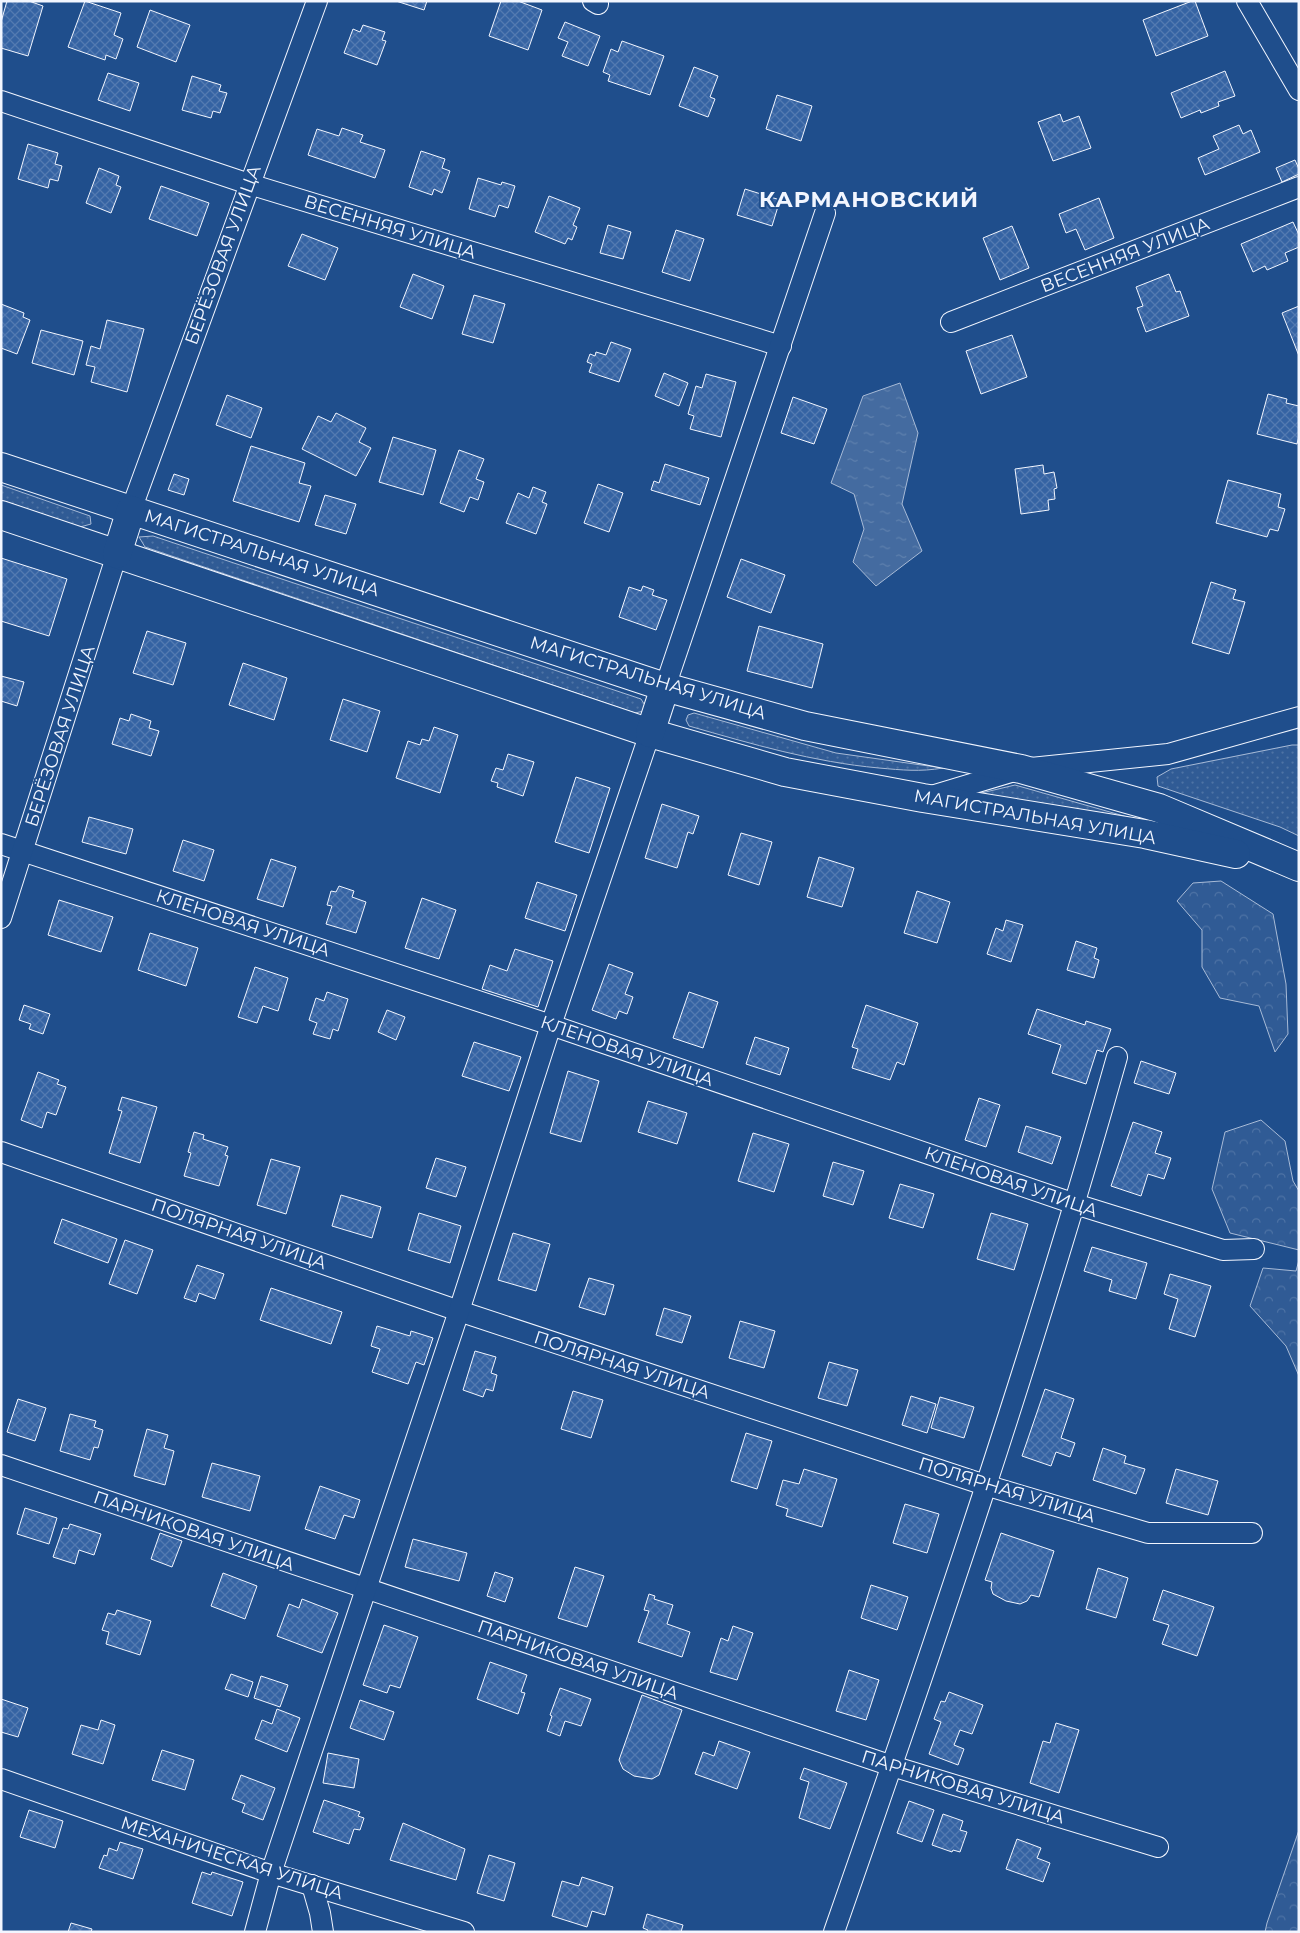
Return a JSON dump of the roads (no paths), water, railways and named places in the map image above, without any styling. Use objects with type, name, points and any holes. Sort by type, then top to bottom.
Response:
[{"type":"main road","name":"МАГИСТРАЛЬНАЯ УЛИЦА","points":[[1,467],[665,687],[805,726],[1021,769],[1159,808],[1299,868]]},
{"type":"main road","points":[[117,554],[131,510]]},
{"type":"main road","name":"МАГИСТРАЛЬНАЯ УЛИЦА","points":[[1,515],[650,733],[785,772],[923,798],[1145,834],[1299,868]]},
{"type":"main road","points":[[650,733],[665,687]]},
{"type":"street","name":"БЕРЁЗОВАЯ УЛИЦА","points":[[131,510],[317,1]]},
{"type":"street","points":[[1247,1],[1299,90]]},
{"type":"street","name":"ВЕСЕННЯЯ УЛИЦА","points":[[1,101],[249,184],[781,346]]},
{"type":"street","name":"ВЕСЕННЯЯ УЛИЦА","points":[[951,322],[1299,187]]},
{"type":"street","points":[[665,687],[825,214]]},
{"type":"street","name":"БЕРЁЗОВАЯ УЛИЦА","points":[[1,918],[24,851],[117,554]]},
{"type":"street","points":[[923,798],[1021,769],[1168,754],[1299,717]]},
{"type":"street","points":[[255,1932],[271,1873],[459,1310],[551,1025],[650,733]]},
{"type":"street","name":"КЛЕНОВАЯ УЛИЦА","points":[[1,844],[551,1025],[1075,1204],[1223,1250],[1254,1249]]},
{"type":"street","points":[[834,1932],[892,1766],[985,1485],[1075,1204],[1117,1057]]},
{"type":"street","name":"ПОЛЯРНАЯ УЛИЦА","points":[[1,1152],[459,1310],[985,1485],[1148,1533],[1252,1533]]},
{"type":"street","name":"ПАРНИКОВАЯ УЛИЦА","points":[[1,1465],[892,1766],[1158,1847]]},
{"type":"street","name":"МЕХАНИЧЕСКАЯ УЛИЦА","points":[[1,1780],[271,1873],[464,1932]]},
{"type":"street","points":[[312,1885],[323,1932]]},
{"type":"water","points":[[900,383],[918,433],[902,504],[922,551],[876,586],[853,562],[864,529],[854,494],[831,483],[863,396]]},
{"type":"district","name":"КАРМАНОВСКИЙ","points":[[869,199]]}]
